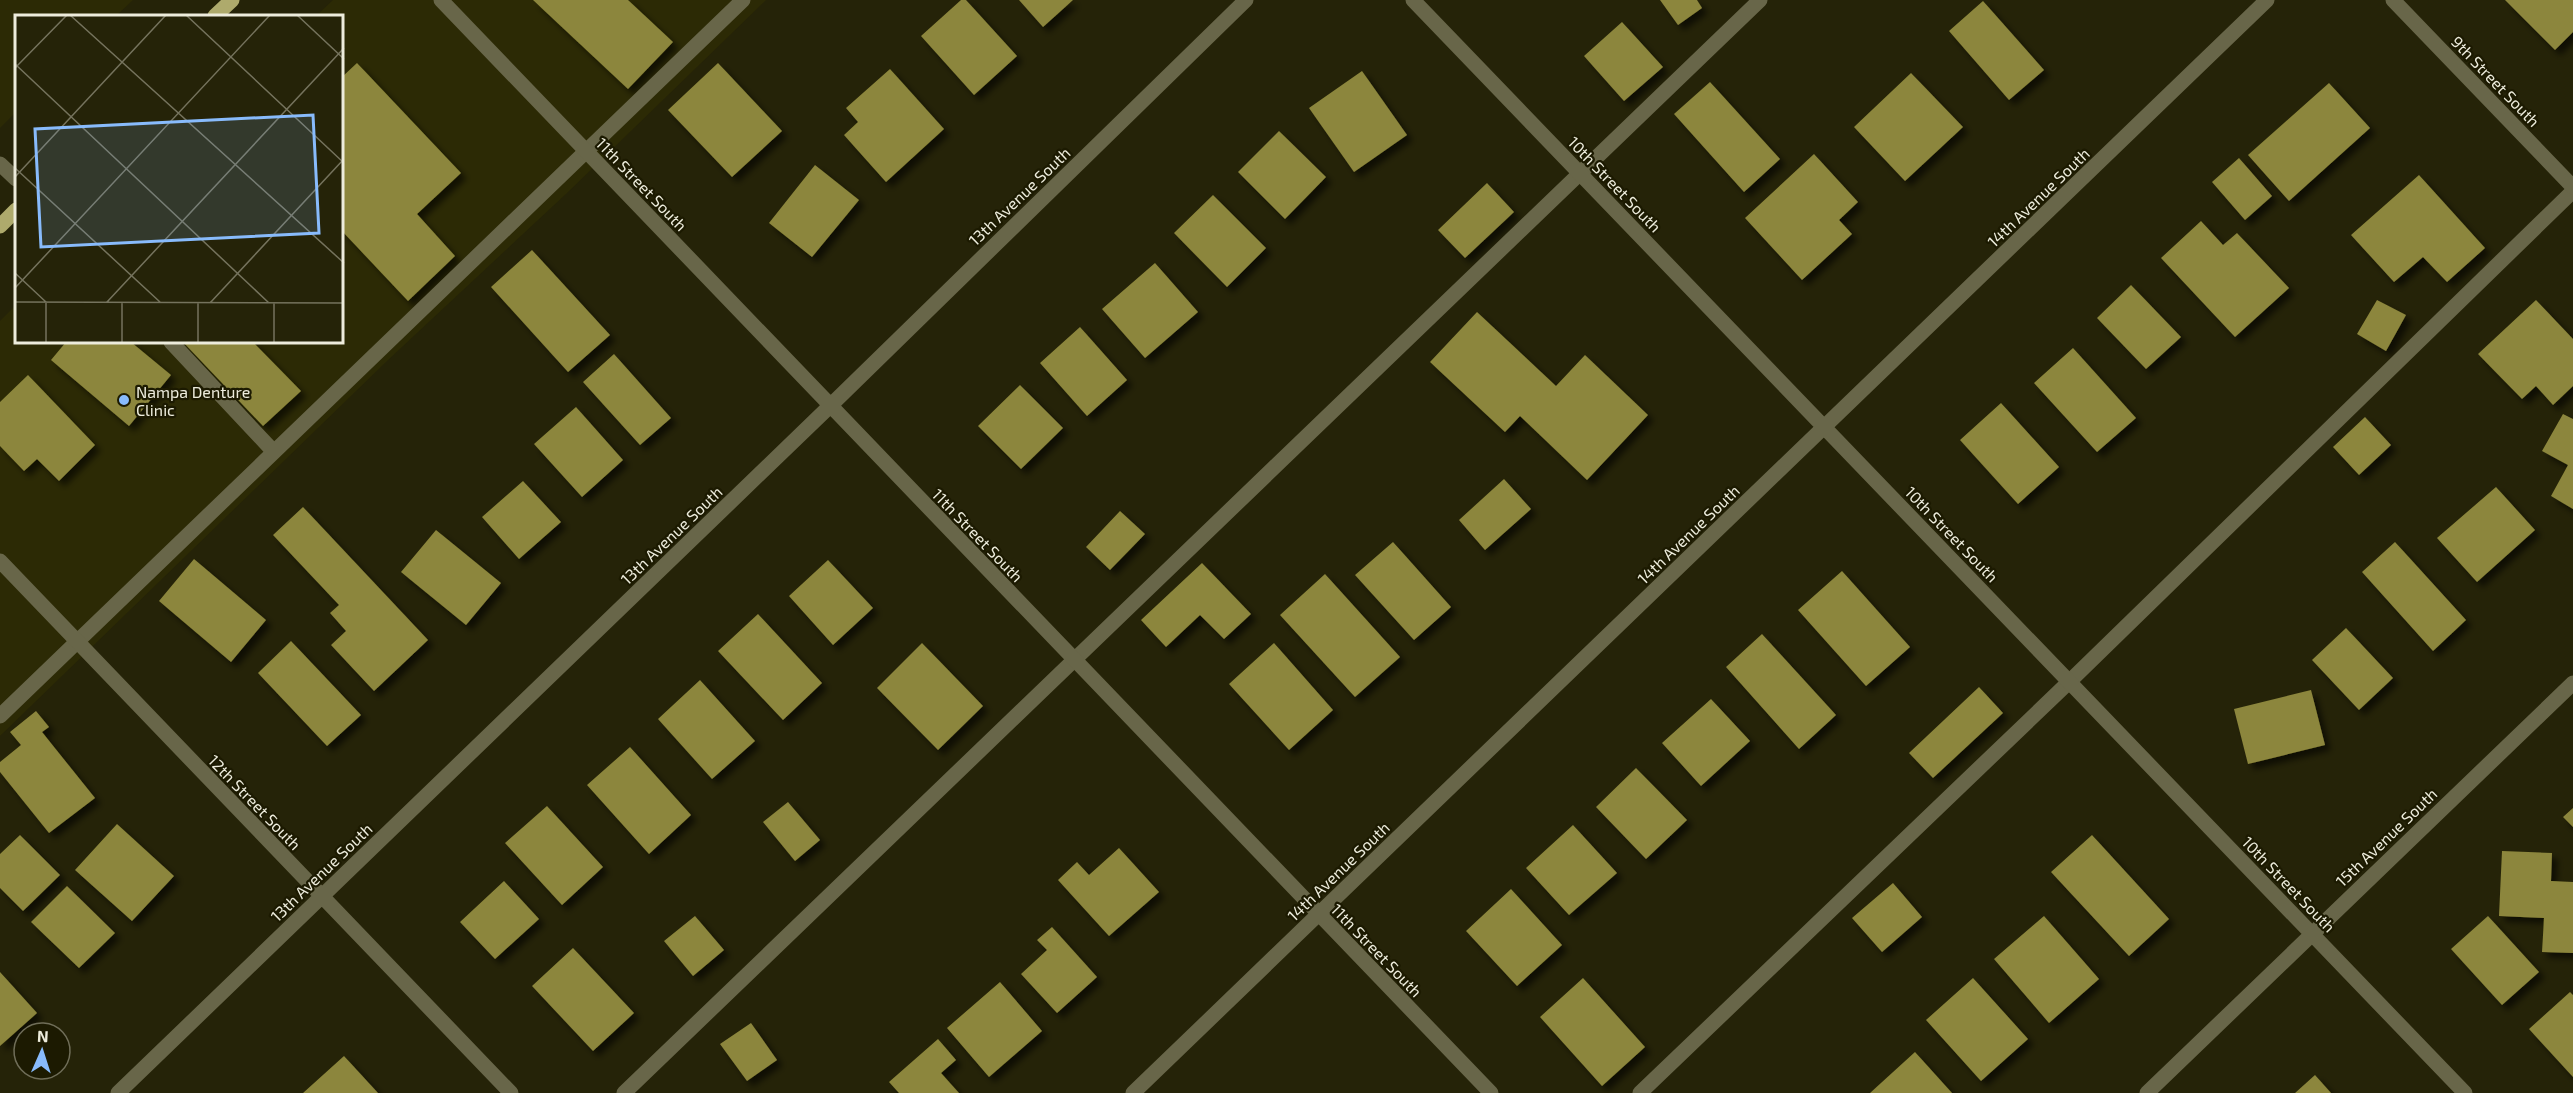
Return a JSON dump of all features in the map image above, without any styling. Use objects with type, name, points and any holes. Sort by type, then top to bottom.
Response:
[{"type":"main road","points":[[216,15],[232,0]]},
{"type":"main road","points":[[0,226],[15,211]]},
{"type":"street","name":"11th Street South","points":[[441,0],[1491,1093]]},
{"type":"street","points":[[0,716],[743,0]]},
{"type":"street","name":"13th Avenue South","points":[[118,1093],[830,406],[1246,0]]},
{"type":"street","name":"10th Street South","points":[[1413,0],[2465,1093]]},
{"type":"street","points":[[624,1093],[1760,0]]},
{"type":"street","name":"14th Avenue South","points":[[1133,1093],[2267,0]]},
{"type":"street","name":"9th Street South","points":[[2393,0],[2573,189]]},
{"type":"street","points":[[0,164],[15,178]]},
{"type":"street","points":[[1640,1093],[2069,682],[2573,189]]},
{"type":"street","points":[[173,344],[274,452]]},
{"type":"street","name":"12th Street South","points":[[0,561],[510,1093]]},
{"type":"street","name":"15th Avenue South","points":[[2147,1093],[2573,683]]},
{"type":"shaded area","points":[[0,0],[133,0],[117,15],[15,15],[15,113],[0,128]]},
{"type":"shaded area","points":[[333,0],[766,0],[567,193],[387,361],[0,736],[0,321],[15,306],[15,344],[344,344],[344,15],[317,15]]},
{"type":"building","points":[[533,0],[628,0],[673,42],[628,89]]},
{"type":"building","points":[[961,0],[966,0],[1017,56],[974,95],[921,36]]},
{"type":"building","points":[[1019,0],[1073,0],[1043,27]]},
{"type":"building","points":[[1660,0],[1697,0],[1702,8],[1678,25]]},
{"type":"building","points":[[2505,0],[2573,0],[2573,32],[2555,50]]},
{"type":"building","points":[[1983,1],[2044,70],[2009,100],[1949,31]]},
{"type":"building","points":[[1622,22],[1663,67],[1624,101],[1584,56]]},
{"type":"building","points":[[357,63],[461,173],[417,214],[455,256],[408,301],[344,233],[344,75]]},
{"type":"building","points":[[718,63],[782,131],[732,177],[668,110]]},
{"type":"building","points":[[890,69],[944,129],[886,182],[844,135],[858,122],[846,108]]},
{"type":"building","points":[[1362,71],[1407,135],[1354,172],[1309,108]]},
{"type":"building","points":[[1911,73],[1963,127],[1905,181],[1854,127]]},
{"type":"building","points":[[1710,82],[1780,159],[1744,192],[1674,114]]},
{"type":"building","points":[[2329,83],[2370,128],[2289,201],[2248,155]]},
{"type":"building","points":[[1279,131],[1326,177],[1285,219],[1238,172]]},
{"type":"building","points":[[1814,154],[1858,202],[1839,220],[1852,234],[1802,280],[1745,218]]},
{"type":"building","points":[[2239,158],[2272,196],[2245,220],[2212,182]]},
{"type":"building","points":[[815,165],[859,200],[812,257],[769,223]]},
{"type":"building","points":[[2419,175],[2485,248],[2447,282],[2423,257],[2394,282],[2351,235]]},
{"type":"building","points":[[1487,183],[1514,212],[1465,258],[1438,230]]},
{"type":"building","points":[[1213,195],[1266,248],[1227,287],[1174,233]]},
{"type":"building","points":[[2201,221],[2223,245],[2237,233],[2289,288],[2235,337],[2161,258]]},
{"type":"building","points":[[532,250],[610,335],[568,372],[491,287]]},
{"type":"building","points":[[1155,263],[1198,312],[1145,358],[1102,309]]},
{"type":"building","points":[[2131,285],[2181,337],[2146,369],[2097,318]]},
{"type":"building","points":[[2377,300],[2406,315],[2386,351],[2357,334]]},
{"type":"building","points":[[2536,300],[2573,339],[2573,386],[2553,405],[2536,386],[2522,399],[2478,354]]},
{"type":"building","points":[[1477,312],[1556,386],[1585,355],[1648,415],[1587,480],[1520,416],[1505,432],[1430,362]]},
{"type":"building","points":[[1080,327],[1127,380],[1087,416],[1040,363]]},
{"type":"building","name":"Nampa Denture Clinic","points":[[64,344],[133,344],[171,375],[129,426],[51,360]]},
{"type":"building","points":[[185,344],[255,344],[301,391],[263,426]]},
{"type":"building","points":[[2073,348],[2136,418],[2097,452],[2034,383]]},
{"type":"building","points":[[614,354],[671,418],[640,445],[583,382]]},
{"type":"building","points":[[28,375],[95,445],[59,481],[37,459],[24,471],[0,446],[0,402]]},
{"type":"building","points":[[1020,385],[1063,428],[1021,469],[978,426]]},
{"type":"building","points":[[2001,403],[2059,467],[2018,504],[1960,440]]},
{"type":"building","points":[[576,407],[623,460],[582,497],[534,444]]},
{"type":"building","points":[[2563,414],[2573,419],[2573,509],[2551,496],[2568,465],[2542,451]]},
{"type":"building","points":[[2365,417],[2391,445],[2359,475],[2333,447]]},
{"type":"building","points":[[1504,479],[1531,509],[1485,550],[1459,520]]},
{"type":"building","points":[[523,481],[561,522],[519,559],[482,517]]},
{"type":"building","points":[[2496,487],[2535,530],[2477,582],[2437,538]]},
{"type":"building","points":[[303,507],[428,640],[374,691],[331,645],[346,631],[330,613],[339,605],[273,535]]},
{"type":"building","points":[[1120,511],[1145,534],[1110,570],[1086,547]]},
{"type":"building","points":[[436,530],[501,583],[466,625],[401,572]]},
{"type":"building","points":[[1393,542],[1451,607],[1414,640],[1355,575]]},
{"type":"building","points":[[2395,542],[2466,620],[2433,651],[2362,572]]},
{"type":"building","points":[[194,559],[266,620],[231,662],[159,601]]},
{"type":"building","points":[[828,560],[873,608],[833,645],[789,596]]},
{"type":"building","points":[[1202,563],[1251,614],[1224,639],[1200,615],[1166,647],[1141,620]]},
{"type":"building","points":[[1842,571],[1910,647],[1866,686],[1798,610]]},
{"type":"building","points":[[1325,574],[1400,657],[1355,697],[1280,615]]},
{"type":"building","points":[[758,614],[822,683],[783,720],[718,651]]},
{"type":"building","points":[[2346,628],[2393,678],[2359,710],[2312,660]]},
{"type":"building","points":[[1762,634],[1836,715],[1799,749],[1726,667]]},
{"type":"building","points":[[291,641],[361,715],[327,746],[258,673]]},
{"type":"building","points":[[922,643],[983,706],[938,750],[877,688]]},
{"type":"building","points":[[1274,643],[1333,710],[1289,750],[1229,684]]},
{"type":"building","points":[[700,680],[755,741],[712,779],[658,719]]},
{"type":"building","points":[[1979,687],[2003,713],[1933,778],[1909,753]]},
{"type":"building","points":[[2311,690],[2325,745],[2248,764],[2234,709]]},
{"type":"building","points":[[1711,699],[1750,741],[1701,786],[1662,743]]},
{"type":"building","points":[[36,711],[49,727],[42,732],[95,798],[49,833],[0,772],[0,762],[21,745],[10,732]]},
{"type":"building","points":[[630,747],[691,815],[649,854],[587,785]]},
{"type":"building","points":[[1636,768],[1687,820],[1646,859],[1596,807]]},
{"type":"building","points":[[788,802],[820,840],[795,861],[763,822]]},
{"type":"building","points":[[547,806],[603,867],[562,905],[505,843]]},
{"type":"building","points":[[2573,808],[2573,827],[2563,817]]},
{"type":"building","points":[[117,824],[174,876],[132,921],[75,870]]},
{"type":"building","points":[[1573,825],[1617,873],[1569,915],[1526,868]]},
{"type":"building","points":[[20,835],[60,875],[23,911],[0,888],[0,854]]},
{"type":"building","points":[[2092,835],[2169,919],[2129,956],[2051,872]]},
{"type":"building","points":[[1119,848],[1159,892],[1109,936],[1058,880],[1077,862],[1089,875]]},
{"type":"building","points":[[2502,851],[2552,853],[2551,881],[2573,882],[2573,953],[2542,952],[2544,918],[2499,916]]},
{"type":"building","points":[[504,881],[539,919],[495,959],[460,922]]},
{"type":"building","points":[[1893,883],[1922,917],[1882,952],[1852,918]]},
{"type":"building","points":[[67,886],[115,933],[79,968],[31,922]]},
{"type":"building","points":[[1511,889],[1562,945],[1517,986],[1466,931]]},
{"type":"building","points":[[695,916],[724,950],[693,976],[664,941]]},
{"type":"building","points":[[2044,916],[2099,979],[2049,1023],[1994,959]]},
{"type":"building","points":[[2488,916],[2539,972],[2502,1005],[2451,949]]},
{"type":"building","points":[[1052,927],[1097,977],[1057,1013],[1021,974],[1047,950],[1037,940]]},
{"type":"building","points":[[573,948],[634,1013],[593,1051],[532,986]]},
{"type":"building","points":[[0,972],[37,1013],[28,1021],[12,1021],[12,1035],[0,1046]]},
{"type":"building","points":[[1583,978],[1645,1047],[1602,1086],[1540,1017]]},
{"type":"building","points":[[1973,978],[2028,1039],[1981,1081],[1926,1020]]},
{"type":"building","points":[[1000,982],[1042,1031],[989,1077],[947,1028]]},
{"type":"building","points":[[2570,992],[2573,995],[2573,1077],[2529,1029]]},
{"type":"building","points":[[751,1023],[777,1060],[747,1081],[720,1044]]},
{"type":"building","points":[[938,1039],[956,1060],[941,1073],[959,1093],[899,1093],[889,1082]]},
{"type":"building","points":[[1915,1052],[1952,1093],[1870,1093]]},
{"type":"building","points":[[344,1056],[378,1093],[303,1093]]},
{"type":"building","points":[[2315,1075],[2331,1093],[2295,1093]]},
{"type":"place","name":"Nampa Denture Clinic","points":[[124,400]]}]
